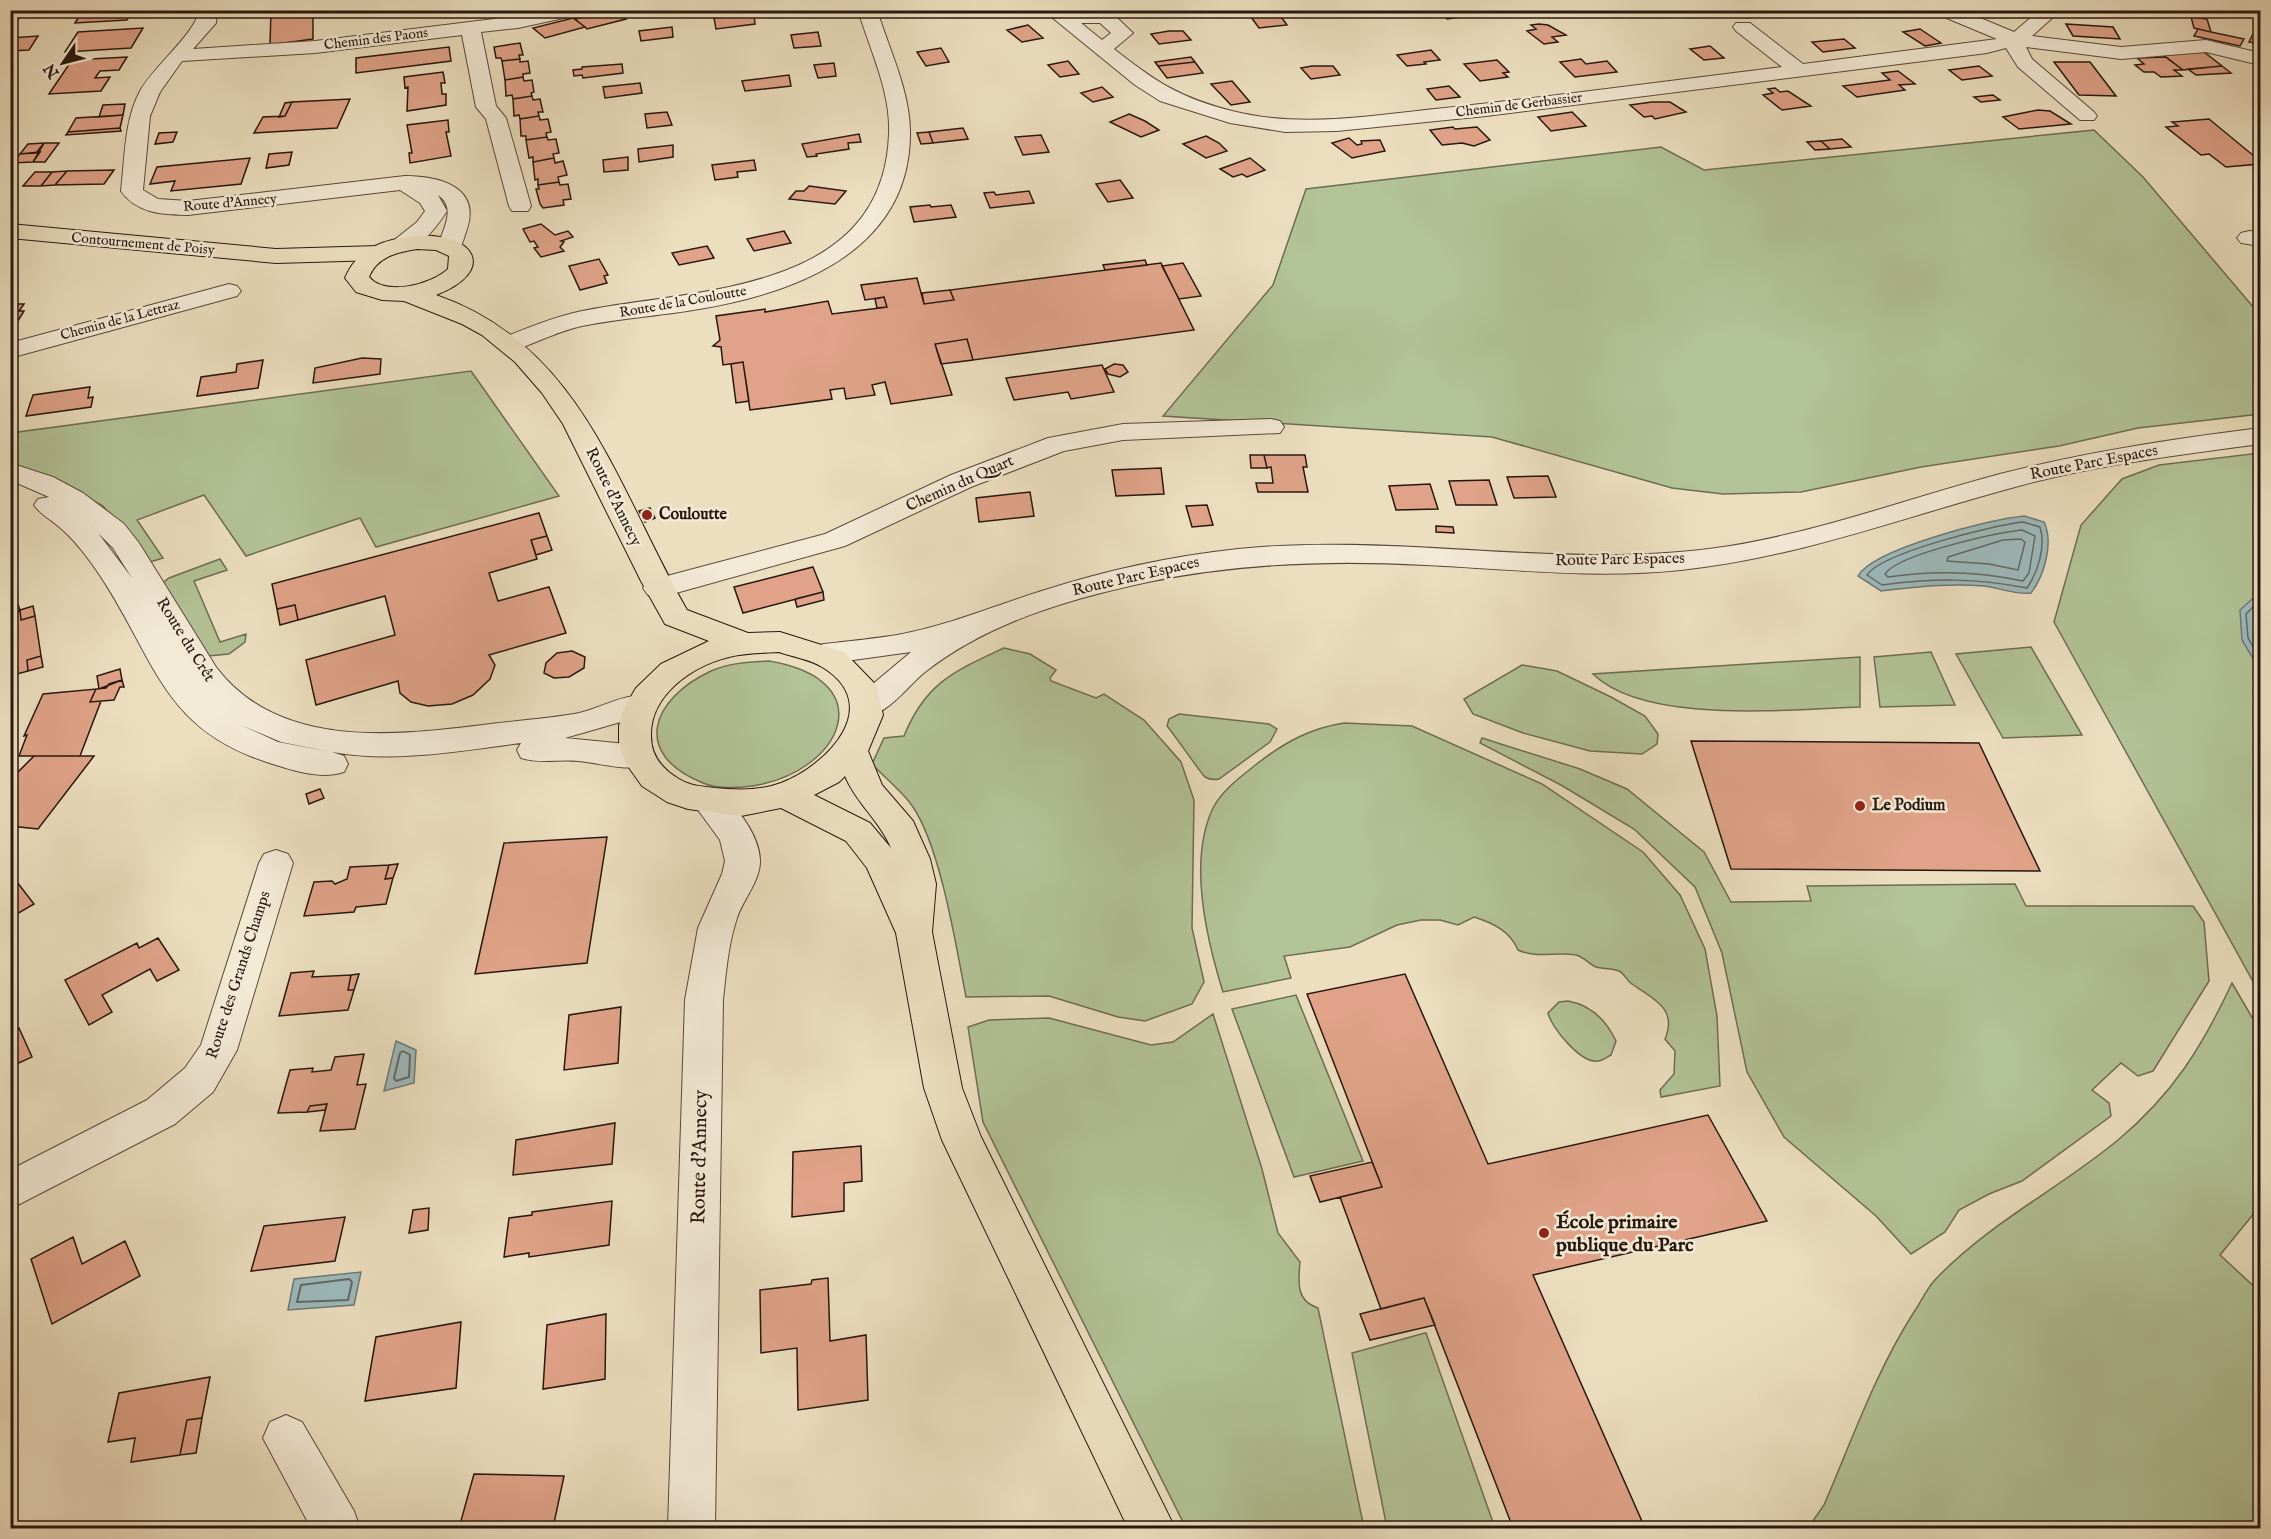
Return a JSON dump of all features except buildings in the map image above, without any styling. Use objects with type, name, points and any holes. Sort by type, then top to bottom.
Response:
[{"type":"main road","name":"Contournement de Poisy","points":[[10,231],[276,256],[378,253]]},
{"type":"main road","name":"Route d'Annecy","points":[[450,246],[426,242],[400,245],[378,253],[359,268],[356,276],[359,283],[366,289],[391,295],[431,288],[451,279],[501,338],[537,372],[562,402],[587,442],[658,588],[676,617]]},
{"type":"main road","points":[[450,246],[461,254],[464,261],[460,270],[451,279]]},
{"type":"main road","name":"Contournement de Poisy","points":[[276,256],[356,276]]},
{"type":"main road","name":"Route d'Annecy","points":[[407,294],[462,314],[501,338]]},
{"type":"main road","points":[[669,674],[676,617],[746,644]]},
{"type":"main road","points":[[780,642],[812,649],[838,662],[858,680],[866,707],[865,727],[852,752],[835,770],[813,784],[787,796],[735,805],[710,803],[677,794],[652,778],[637,757],[633,731],[641,705],[653,688],[669,674],[692,660],[718,649],[746,644],[780,642]]},
{"type":"main road","points":[[852,752],[868,790],[901,831],[913,859],[918,884],[914,933]]},
{"type":"main road","points":[[787,796],[858,832],[882,861],[914,933],[941,1079],[962,1140],[1152,1528]]},
{"type":"street","points":[[10,17],[15,10]]},
{"type":"street","name":"Route d'Annecy","points":[[208,10],[207,23],[170,63],[150,91],[140,116],[132,191],[147,202],[174,208],[201,208],[392,185],[426,184],[447,191],[458,204],[459,212],[450,246]]},
{"type":"street","name":"Chemin des Paons","points":[[170,63],[471,28],[575,10]]},
{"type":"street","name":"Route de la Couloutte","points":[[501,338],[581,319],[717,299],[773,283],[811,267],[864,233],[887,199],[896,172],[900,133],[893,94],[867,10]]},
{"type":"street","points":[[1944,10],[2016,40],[2121,53],[2206,46],[2260,59]]},
{"type":"street","points":[[2016,40],[2052,10]]},
{"type":"street","points":[[1057,14],[1105,17],[1123,33],[1101,49]]},
{"type":"street","name":"Chemin de Gerbassier","points":[[1057,14],[1149,86],[1178,102],[1230,117],[1285,126],[1347,124],[1486,110],[1987,47],[2016,40]]},
{"type":"street","points":[[1743,27],[1798,70]]},
{"type":"street","points":[[471,28],[475,61],[486,107],[496,118],[520,206]]},
{"type":"street","points":[[2016,40],[2016,51],[2025,63],[2088,116]]},
{"type":"street","name":"Route d'Annecy","points":[[392,185],[422,194],[434,205],[436,212],[425,227],[400,245]]},
{"type":"street","name":"Chemin de la Lettraz","points":[[10,351],[229,291]]},
{"type":"street","name":"Chemin du Quart","points":[[658,588],[835,540],[961,481],[1058,444],[1123,432],[1271,427]]},
{"type":"street","name":"Route Parc Espaces","points":[[824,654],[899,645],[974,625],[1042,600],[1133,575],[1208,561],[1257,555],[1408,555],[1590,564],[1661,562],[1727,555],[1862,525],[1977,488],[2061,468],[2188,445],[2260,436]]},
{"type":"street","name":"Route du Crêt","points":[[10,471],[60,490],[85,505],[114,530],[129,549],[207,679],[231,704],[269,726],[323,742],[393,746],[576,725],[641,705]]},
{"type":"street","name":"Route du Crêt","points":[[10,490],[51,507],[86,536],[108,565],[192,705],[230,735],[256,747],[317,763],[353,766],[390,766],[556,748],[637,757]]},
{"type":"street","name":"Route Parc Espaces","points":[[866,707],[915,664],[974,625]]},
{"type":"street","name":"Route d'Annecy","points":[[692,1528],[704,1000],[709,959],[724,905],[739,879],[742,861],[736,838],[710,803]]},
{"type":"street","name":"Route des Grands Champs","points":[[10,1191],[161,1112],[199,1080],[218,1050],[276,863]]},
{"type":"street","points":[[286,1438],[337,1528]]},
{"type":"green space","points":[[2094,130],[2143,177],[2260,315],[2260,414],[2138,428],[2059,446],[1921,467],[1801,492],[1723,494],[1672,488],[1492,437],[1163,416],[1273,285],[1306,189],[1661,147],[1704,170]]},
{"type":"green space","points":[[471,371],[559,496],[376,547],[360,518],[246,556],[204,495],[137,520],[163,558],[147,563],[103,506],[63,483],[11,465],[11,433]]},
{"type":"green space","points":[[2260,453],[2260,994],[2054,622],[2081,525],[2122,479],[2159,465]]},
{"type":"green space","points":[[220,559],[227,570],[194,581],[220,642],[246,634],[245,642],[229,654],[208,656],[159,586],[169,578]]},
{"type":"green space","points":[[2031,647],[2082,735],[2003,738],[1956,654]]},
{"type":"green space","points":[[1004,648],[1030,654],[1056,670],[1050,678],[1051,681],[1096,698],[1104,694],[1144,720],[1181,762],[1194,800],[1192,928],[1204,982],[1192,1004],[1145,1021],[1118,1017],[1049,996],[966,997],[946,899],[932,847],[909,801],[872,764],[884,738],[904,736],[932,690],[957,672]]},
{"type":"green space","points":[[1931,652],[1955,705],[1880,707],[1874,657]]},
{"type":"green space","points":[[1860,657],[1860,707],[1758,711],[1682,707],[1647,701],[1617,690],[1593,674]]},
{"type":"green space","points":[[769,661],[805,671],[827,687],[838,705],[837,725],[827,745],[809,763],[784,777],[752,786],[734,788],[703,783],[680,771],[665,757],[658,742],[658,727],[663,711],[674,696],[690,683],[718,668],[739,663]]},
{"type":"green space","points":[[1522,665],[1557,671],[1645,716],[1658,734],[1657,744],[1642,754],[1590,751],[1523,733],[1473,714],[1464,699]]},
{"type":"green space","points":[[1179,714],[1269,724],[1277,729],[1270,742],[1219,779],[1212,780],[1203,775],[1167,726],[1169,719]]},
{"type":"green space","points":[[1344,723],[1412,726],[1542,784],[1643,852],[1680,895],[1705,949],[1717,1016],[1720,1086],[1661,1097],[1660,1090],[1674,1074],[1675,1051],[1665,1039],[1668,1019],[1661,1005],[1630,983],[1619,971],[1596,967],[1576,955],[1525,953],[1518,950],[1506,933],[1474,917],[1458,925],[1440,920],[1421,920],[1397,925],[1350,947],[1284,956],[1291,978],[1223,992],[1206,925],[1201,876],[1206,829],[1213,808],[1233,783],[1278,749],[1309,732]]},
{"type":"green space","points":[[1482,738],[1580,769],[1627,789],[1704,852],[1731,902],[1811,901],[1807,886],[2015,884],[2026,906],[2193,906],[2204,922],[2209,981],[2153,1071],[2138,1076],[2121,1063],[2092,1090],[2109,1103],[2111,1116],[2022,1181],[1989,1194],[1959,1210],[1945,1232],[1911,1254],[1876,1216],[1784,1137],[1747,1072],[1722,953],[1695,887],[1634,829],[1561,785],[1480,743]]},
{"type":"green space","points":[[2232,983],[2260,1031],[2260,1206],[2220,1255],[2260,1292],[2260,1528],[1808,1528],[1824,1505],[1865,1406],[1888,1358],[1931,1285],[1977,1242],[2095,1158],[2155,1105],[2197,1049]]},
{"type":"green space","points":[[1296,995],[1363,1161],[1294,1177],[1232,1009]]},
{"type":"green space","points":[[1568,1001],[1591,1010],[1608,1026],[1616,1041],[1611,1055],[1600,1061],[1583,1057],[1561,1035],[1548,1013],[1559,1002]]},
{"type":"green space","points":[[1213,1014],[1262,1169],[1278,1233],[1300,1262],[1299,1283],[1302,1296],[1318,1308],[1364,1528],[1186,1528],[983,1122],[968,1027],[989,1020],[1049,1018],[1151,1045],[1173,1042]]},
{"type":"green space","points":[[1426,1333],[1495,1528],[1387,1528],[1352,1353]]},
{"type":"water","points":[[2024,516],[2044,522],[2048,540],[2043,569],[2031,593],[1984,586],[1958,585],[1881,591],[1858,576],[1868,566],[1908,546],[1961,529]]},
{"type":"water","points":[[2260,592],[2260,670],[2242,640],[2240,610]]},
{"type":"water","points":[[396,1041],[416,1050],[414,1083],[384,1091]]},
{"type":"water","points":[[361,1272],[354,1305],[288,1310],[294,1279]]},
{"type":"place","name":"Couloutte","points":[[647,515]]},
{"type":"place","name":"Le Podium","points":[[1860,806]]},
{"type":"place","name":"École primaire publique du Parc","points":[[1544,1233]]}]
